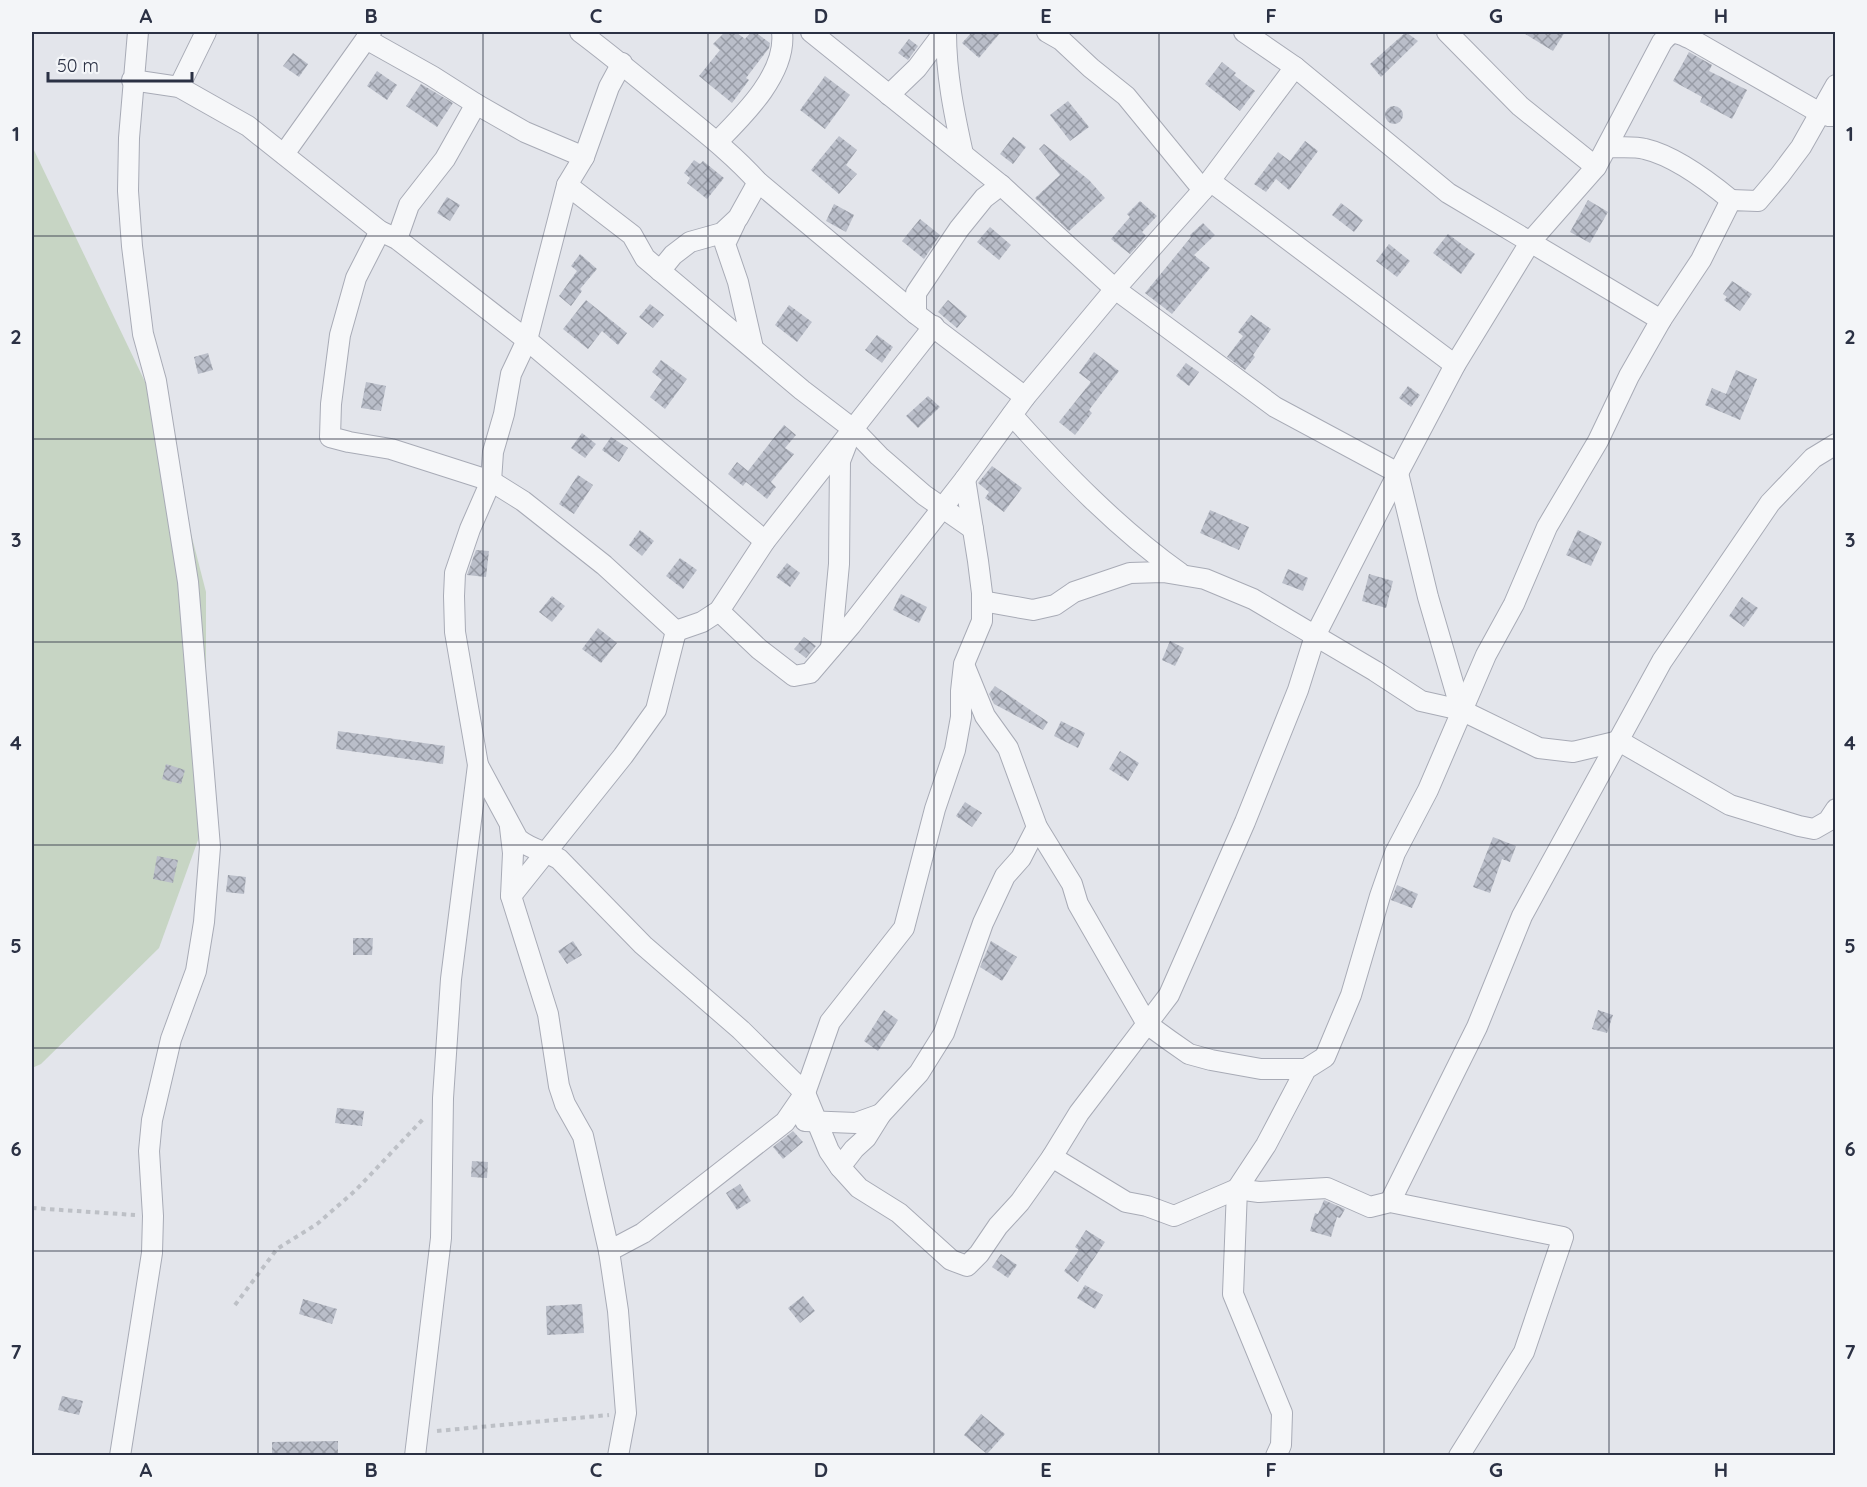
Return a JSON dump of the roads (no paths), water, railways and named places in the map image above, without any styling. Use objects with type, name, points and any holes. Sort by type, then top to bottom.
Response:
[{"type":"street","points":[[120,1455],[152,1253],[153,1216],[149,1151],[152,1120],[157,1090],[171,1039],[196,971],[204,922],[210,847],[188,582],[156,381],[143,334],[132,246],[128,191],[132,80],[138,32]]},
{"type":"street","points":[[178,87],[206,32]]},
{"type":"street","points":[[580,32],[622,63],[741,162],[758,182],[916,314],[1024,397]]},
{"type":"street","points":[[717,142],[745,114],[769,81],[781,52],[782,32]]},
{"type":"street","points":[[812,32],[1001,185],[1115,289],[1275,407],[1398,473],[1428,597],[1461,710]]},
{"type":"street","points":[[890,95],[917,68],[945,32]]},
{"type":"street","points":[[945,32],[946,66],[951,101],[963,154]]},
{"type":"street","points":[[1047,32],[1061,40],[1126,96],[1206,186],[1455,364]]},
{"type":"street","points":[[1244,32],[1295,67],[1448,193],[1661,320]]},
{"type":"street","points":[[1447,32],[1520,106],[1596,167]]},
{"type":"street","points":[[478,765],[518,839],[536,851],[547,852],[560,859],[643,945],[741,1030],[805,1093],[830,1151],[840,1167],[860,1188],[899,1213],[951,1260],[967,1266],[1020,1202],[1052,1157],[1079,1113],[1169,994],[1240,833],[1298,690],[1315,636],[1398,473],[1455,364],[1531,241],[1596,167],[1662,42],[1669,33],[1694,35],[1828,114]]},
{"type":"street","points":[[284,154],[368,35],[476,104],[525,132],[585,157]]},
{"type":"street","points":[[416,1455],[441,1238],[443,1098],[452,979],[478,765],[455,632],[456,573],[470,529],[492,481],[494,452],[511,374],[527,340],[567,185],[585,157],[609,87],[622,63]]},
{"type":"street","points":[[719,611],[759,649],[794,676],[810,673],[965,479],[1024,397],[1206,186],[1295,67]]},
{"type":"street","points":[[132,80],[178,87],[248,126],[527,340],[765,541]]},
{"type":"street","points":[[1607,147],[1645,149],[1674,162],[1706,181],[1731,200],[1758,201],[1828,114],[1836,86]]},
{"type":"street","points":[[476,104],[445,159],[356,278],[340,335],[331,404],[330,437],[401,452],[492,481],[523,501],[603,565],[676,631]]},
{"type":"street","points":[[753,348],[738,282],[725,244],[758,182]]},
{"type":"street","points":[[567,185],[632,236],[645,258],[660,271],[853,429],[879,456],[941,508],[973,529]]},
{"type":"street","points":[[916,314],[916,293],[959,229],[984,198],[1001,185]]},
{"type":"street","points":[[1276,1455],[1281,1445],[1282,1413],[1233,1294],[1237,1189],[1266,1145],[1306,1069],[1325,1057],[1351,995],[1395,853],[1428,790],[1486,655],[1514,604],[1547,527],[1598,441],[1629,376],[1661,320],[1701,260],[1731,200]]},
{"type":"street","points":[[660,271],[673,255],[690,242],[722,233],[738,218]]},
{"type":"street","points":[[676,631],[702,622],[719,611],[765,541],[934,326]]},
{"type":"street","points":[[1012,415],[1058,466],[1113,519],[1182,575]]},
{"type":"street","points":[[831,648],[839,564],[840,461],[853,429]]},
{"type":"street","points":[[1390,1202],[1477,1028],[1522,916],[1662,661],[1770,503],[1813,458],[1836,444]]},
{"type":"street","points":[[609,1251],[643,1233],[667,1216],[785,1122],[805,1093],[830,1022],[904,928],[935,809],[955,750],[961,717],[964,664],[982,621],[982,601],[965,479]]},
{"type":"street","points":[[982,601],[1033,610],[1055,605],[1074,592],[1130,573],[1163,572],[1205,579],[1253,599],[1421,701],[1461,710],[1539,748],[1573,752],[1619,741],[1731,805],[1799,826],[1814,829],[1828,821],[1836,809]]},
{"type":"street","points":[[511,896],[623,756],[656,710],[676,631]]},
{"type":"street","points":[[964,664],[986,716],[1008,748],[1036,827],[1072,884],[1078,904],[1147,1024],[1189,1054],[1210,1060],[1261,1068],[1306,1069]]},
{"type":"street","points":[[510,825],[513,853],[511,896],[548,1014],[559,1086],[565,1104],[584,1136],[609,1251],[618,1311],[626,1413],[618,1455]]},
{"type":"street","points":[[840,1167],[854,1149],[867,1138],[881,1114],[919,1073],[944,1033],[983,923],[1005,876],[1021,858],[1036,827]]},
{"type":"street","points":[[785,1122],[817,1121],[856,1124],[881,1114]]},
{"type":"street","points":[[1052,1157],[1126,1202],[1147,1206],[1174,1216],[1237,1189],[1260,1192],[1327,1188],[1370,1207],[1390,1202],[1563,1237],[1524,1352],[1459,1455]]}]
